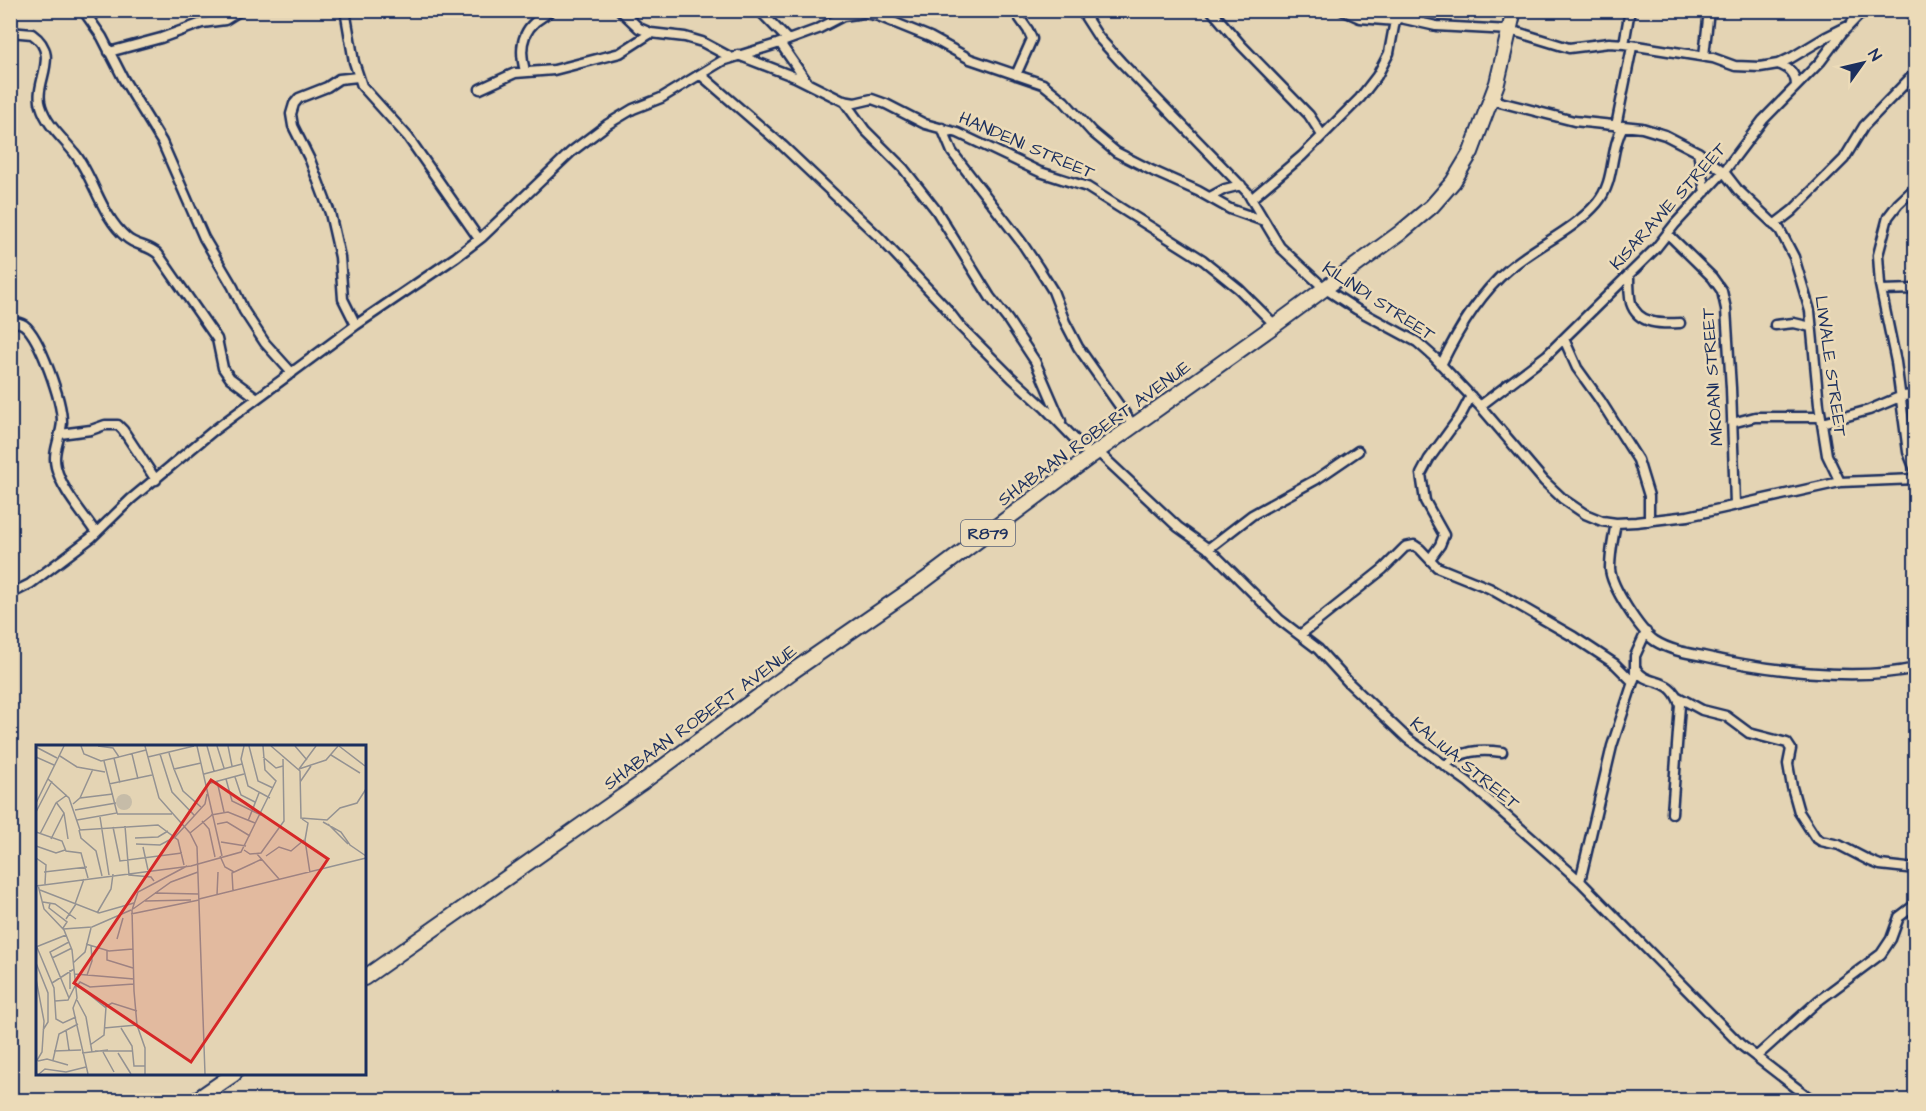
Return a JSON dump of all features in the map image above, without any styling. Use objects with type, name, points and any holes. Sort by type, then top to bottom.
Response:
[{"type":"main road","name":"SHABAAN ROBERT AVENUE","points":[[366,977],[925,580],[1133,425],[1400,233],[1432,206],[1453,182],[1472,152],[1492,100],[1514,10]]},
{"type":"main road","points":[[196,1101],[233,1075]]},
{"type":"street","points":[[83,10],[102,37],[162,142],[204,238],[233,287],[244,311],[266,343],[292,373]]},
{"type":"street","points":[[109,52],[161,38],[202,23],[225,20],[241,10]]},
{"type":"street","points":[[345,10],[358,77],[370,96],[408,137],[479,239]]},
{"type":"street","points":[[525,71],[521,47],[527,32],[535,22],[551,10]]},
{"type":"street","points":[[620,10],[639,27],[651,33],[694,40],[809,84],[843,101],[865,130],[903,168],[936,210],[990,297],[1035,361],[1062,425]]},
{"type":"street","points":[[759,10],[784,41],[809,84]]},
{"type":"street","points":[[1014,10],[1032,39],[1016,75]]},
{"type":"street","name":"KILINDI STREET","points":[[1081,10],[1099,38],[1241,185],[1281,247],[1324,288],[1356,309],[1417,342],[1471,396],[1527,464],[1563,500],[1592,518],[1616,523],[1648,521],[1688,516],[1745,501],[1840,482],[1916,479]]},
{"type":"street","points":[[1211,10],[1242,46],[1310,115],[1322,135]]},
{"type":"street","points":[[1342,10],[1360,18],[1396,16],[1436,26],[1510,30],[1569,48],[1609,43],[1704,56],[1735,66],[1778,64],[1790,69],[1794,74],[1796,86]]},
{"type":"street","points":[[1441,365],[1462,324],[1509,269],[1567,229],[1598,202],[1607,188],[1613,150],[1620,126],[1630,10]]},
{"type":"street","points":[[1704,56],[1709,10]]},
{"type":"street","name":"KISARAWE STREET","points":[[1480,406],[1547,356],[1656,248],[1724,172],[1763,120],[1821,62],[1864,10]]},
{"type":"street","points":[[1908,10],[1916,18]]},
{"type":"street","points":[[10,594],[30,584],[96,533],[131,499],[213,431],[479,239],[571,152],[608,124],[661,98],[734,56],[818,29],[843,16],[864,13],[878,16],[930,37],[970,59],[1033,79],[1053,90],[1092,132],[1116,152],[1230,208],[1264,221]]},
{"type":"street","points":[[1251,199],[1288,169],[1360,98],[1377,76],[1389,53],[1396,16]]},
{"type":"street","points":[[1778,64],[1849,26]]},
{"type":"street","points":[[10,32],[32,34],[41,43],[46,60],[39,94],[41,107],[47,121],[77,157],[102,204],[120,231],[128,239],[152,248],[161,256],[217,339],[223,368],[230,378],[257,398]]},
{"type":"street","points":[[480,89],[515,73],[554,70],[620,53],[651,33]]},
{"type":"street","points":[[1774,225],[1792,211],[1836,168],[1864,126],[1916,72]]},
{"type":"street","name":"KALIUA STREET","points":[[701,75],[783,146],[880,238],[946,308],[958,325],[1062,425],[1178,527],[1208,549],[1280,620],[1324,656],[1408,739],[1468,782],[1510,822],[1581,882],[1627,931],[1690,991],[1725,1030],[1812,1101]]},
{"type":"street","points":[[357,325],[343,299],[340,257],[330,213],[310,160],[292,126],[291,114],[299,98],[327,87],[339,79],[358,77]]},
{"type":"street","name":"HANDENI STREET","points":[[843,101],[855,103],[873,99],[925,124],[958,133],[1040,172],[1078,183],[1208,264],[1239,289],[1275,325]]},
{"type":"street","points":[[1492,100],[1557,118],[1642,128],[1665,135],[1698,152],[1705,192]]},
{"type":"street","points":[[942,128],[952,153],[1038,267],[1053,291],[1078,347],[1133,425]]},
{"type":"street","name":"LIWALE STREET","points":[[1698,152],[1724,172],[1738,190],[1774,225],[1786,240],[1794,257],[1810,311],[1821,420],[1827,454],[1840,482]]},
{"type":"street","points":[[1210,197],[1225,189],[1241,185]]},
{"type":"street","points":[[1916,187],[1888,217],[1878,255],[1881,290],[1902,396],[1908,452],[1916,472]]},
{"type":"street","name":"MKOANI STREET","points":[[1668,234],[1712,277],[1722,291],[1727,322],[1735,504]]},
{"type":"street","points":[[1629,275],[1632,304],[1641,316],[1654,323],[1680,323]]},
{"type":"street","points":[[1881,290],[1916,289]]},
{"type":"street","points":[[10,322],[24,326],[40,351],[57,393],[61,411],[60,435],[55,456],[56,466],[73,500],[96,533]]},
{"type":"street","points":[[1775,325],[1794,323],[1811,327]]},
{"type":"street","points":[[1564,339],[1577,368],[1638,460],[1649,496],[1648,521]]},
{"type":"street","points":[[1732,423],[1755,417],[1821,420],[1869,410],[1902,396],[1916,395]]},
{"type":"street","points":[[1430,560],[1444,535],[1425,501],[1421,474],[1461,415],[1471,396]]},
{"type":"street","points":[[60,435],[91,430],[105,425],[118,425],[156,480]]},
{"type":"street","points":[[1208,549],[1252,515],[1317,479],[1358,452]]},
{"type":"street","points":[[1616,523],[1610,561],[1613,582],[1630,612],[1655,640],[1676,650],[1751,666],[1816,673],[1891,672],[1916,668]]},
{"type":"street","points":[[1300,635],[1377,574],[1405,547],[1416,546],[1437,567],[1489,588],[1559,627],[1615,664],[1634,682]]},
{"type":"street","points":[[1581,882],[1612,746],[1634,682],[1637,648],[1646,632]]},
{"type":"street","points":[[1634,666],[1639,675],[1665,684],[1678,697],[1702,710],[1726,716],[1749,733],[1787,743],[1791,749],[1788,764],[1790,778],[1799,812],[1815,837],[1821,841],[1839,845],[1870,861],[1916,869]]},
{"type":"street","points":[[1672,813],[1680,711],[1678,697]]},
{"type":"street","points":[[1445,766],[1456,756],[1466,752],[1502,752]]},
{"type":"street","points":[[1756,1057],[1818,1001],[1881,954],[1891,939],[1899,917],[1916,904]]}]
